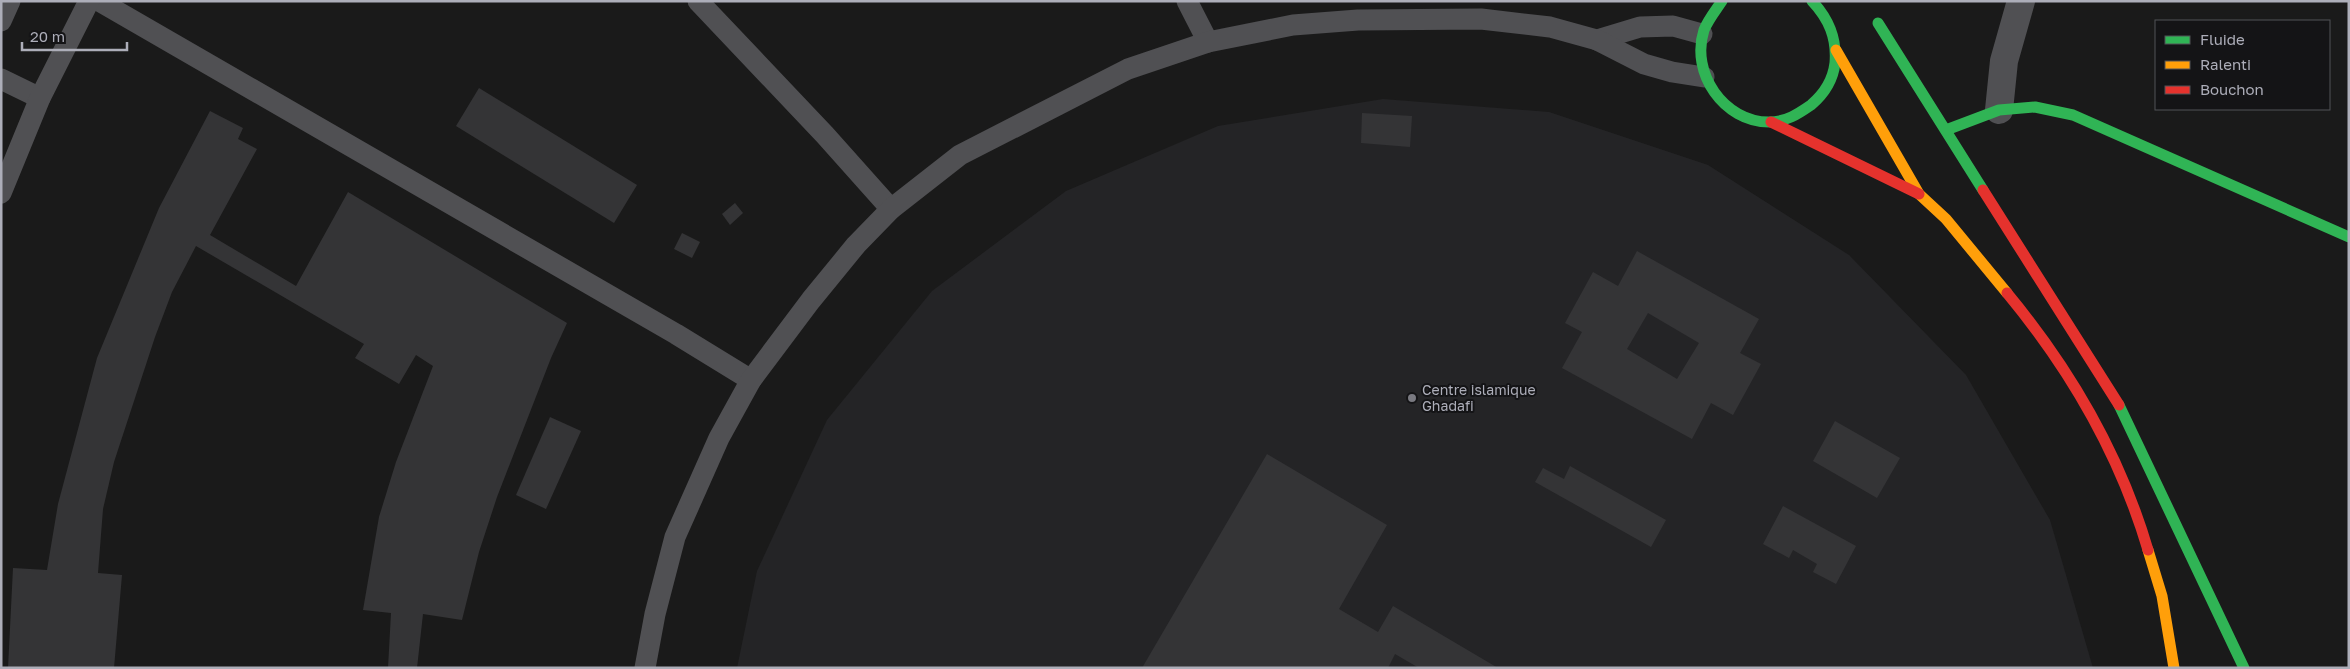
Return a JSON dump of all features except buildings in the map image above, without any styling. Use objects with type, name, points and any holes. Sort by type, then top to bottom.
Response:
[{"type":"main road","points":[[1722,1],[1710,15],[1702,34],[1699,56],[1704,77],[1714,96],[1730,110],[1750,119],[1772,122],[1919,194],[1946,219],[2028,318],[2075,384],[2111,452],[2142,528],[2162,596],[2174,668]]},
{"type":"main road","points":[[1772,122],[1792,117],[1811,107],[1825,90],[1834,71],[1836,50],[1834,36],[1821,6],[1812,1]]},
{"type":"main road","points":[[1878,23],[2126,417],[2244,668]]},
{"type":"main road","points":[[1836,50],[1919,194]]},
{"type":"main road","points":[[1946,130],[1999,110],[2035,107],[2073,116],[2349,237]]},
{"type":"street","points":[[1999,110],[2004,61],[2021,1]]},
{"type":"lane","points":[[1,21],[10,1]]},
{"type":"lane","points":[[1,193],[40,98],[89,1]]},
{"type":"lane","points":[[98,1],[676,334],[751,380]]},
{"type":"lane","points":[[698,1],[891,209]]},
{"type":"lane","points":[[1187,1],[1208,42]]},
{"type":"lane","points":[[646,668],[655,614],[675,537],[719,438],[751,380],[810,300],[856,244],[891,209],[960,155],[1128,69],[1208,42],[1293,25],[1416,19],[1481,19],[1550,27],[1596,40],[1644,64],[1672,72],[1704,77]]},
{"type":"lane","points":[[1596,40],[1640,27],[1673,26],[1702,34]]},
{"type":"lane","points":[[1,79],[40,98]]},
{"type":"shaded area","name":"Centre islamique Ghadafi","points":[[1383,99],[1549,112],[1708,165],[1849,255],[1966,375],[2050,520],[2093,668],[737,668],[757,571],[827,420],[932,291],[1066,191],[1218,126]]},
{"type":"traffic: fast","points":[[1722,1],[1704,30],[1701,46],[1702,63],[1707,78],[1714,92],[1738,114],[1753,120],[1769,122],[1786,119],[1811,105],[1824,91],[1830,81],[1835,63],[1835,45],[1831,29],[1812,1]]},
{"type":"traffic: fast","points":[[1878,23],[1983,190]]},
{"type":"traffic: fast","points":[[1946,130],[1999,110],[2035,107],[2073,115],[2349,237]]},
{"type":"traffic: fast","points":[[2119,405],[2244,668]]},
{"type":"traffic: slow","points":[[1836,50],[1919,194],[1946,219],[2007,293]]},
{"type":"traffic: slow","points":[[2148,550],[2162,596],[2174,668]]},
{"type":"traffic: jam","points":[[1771,122],[1919,194]]},
{"type":"traffic: jam","points":[[1983,190],[2119,405]]},
{"type":"traffic: jam","points":[[2007,293],[2052,352],[2091,414],[2123,480],[2148,550]]},
{"type":"place","name":"Centre islamique Ghadafi","points":[[1412,398]]}]
